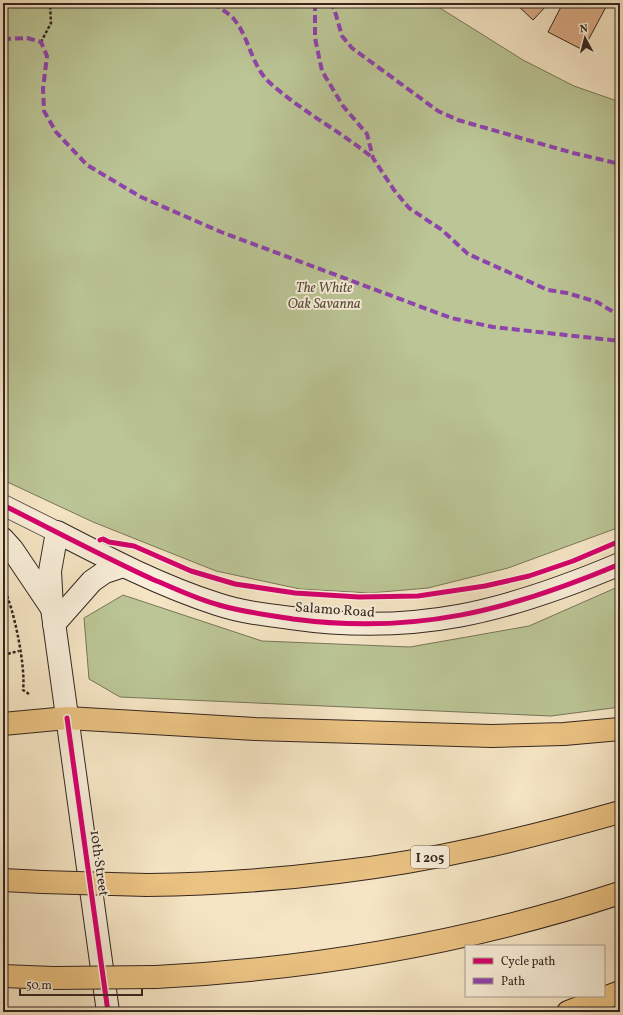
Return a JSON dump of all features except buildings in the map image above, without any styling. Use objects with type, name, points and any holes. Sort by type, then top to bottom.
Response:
[{"type":"highway","points":[[3,724],[67,718],[254,729],[456,735],[564,734],[620,729]]},
{"type":"highway","name":"I 205","points":[[3,880],[147,885],[237,881],[353,870],[462,851],[542,833],[620,812]]},
{"type":"highway","points":[[3,976],[53,978],[156,977],[253,970],[324,962],[410,947],[539,918],[620,892]]},
{"type":"highway","points":[[568,1012],[620,992]]},
{"type":"main road","name":"Salamo Road","points":[[57,532],[123,566],[186,593],[219,605],[253,613],[330,624],[382,625],[437,620],[488,610],[544,594],[620,564]]},
{"type":"main road","name":"10th Street","points":[[57,532],[50,571],[53,616],[108,1012]]},
{"type":"main road","points":[[3,539],[12,549],[53,616],[92,581],[105,572],[123,566]]},
{"type":"street","points":[[3,505],[57,532]]},
{"type":"path","points":[[41,42],[51,23],[50,3]]},
{"type":"path","points":[[3,587],[12,616],[23,669],[23,690],[29,694]]},
{"type":"path","points":[[3,656],[19,651]]},
{"type":"green space","name":"The White Oak Savanna","points":[[9,3],[432,3],[523,60],[574,86],[620,102],[620,527],[508,568],[428,588],[370,593],[300,589],[216,571],[93,522],[3,480],[3,15]]},
{"type":"green space","points":[[620,586],[620,707],[551,716],[120,697],[89,679],[84,618],[123,595],[262,641],[410,647],[529,626]]},
{"type":"marked path","points":[[213,3],[231,16],[238,25],[258,67],[269,82],[294,102],[373,158]]},
{"type":"marked path","points":[[315,3],[315,38],[322,71],[343,106],[367,134],[373,158],[394,190],[409,208],[442,230],[468,254],[548,290],[567,293],[597,302],[620,316]]},
{"type":"marked path","points":[[328,3],[334,8],[342,36],[352,48],[438,111],[458,120],[573,153],[620,164]]},
{"type":"marked path","points":[[3,39],[27,38],[41,42],[47,56],[43,89],[44,111],[56,132],[87,165],[141,197],[221,232],[451,318],[493,327],[620,341]]},
{"type":"cycle path","points":[[3,505],[133,570],[193,597],[237,610],[293,619],[337,623],[380,624],[420,621],[460,615],[539,595],[579,581],[620,564]]},
{"type":"cycle path","points":[[100,540],[103,539],[109,542],[134,546],[191,571],[235,584],[295,593],[359,597],[418,596],[485,586],[529,576],[573,561],[620,541]]},
{"type":"cycle path","points":[[67,718],[108,1012]]}]
